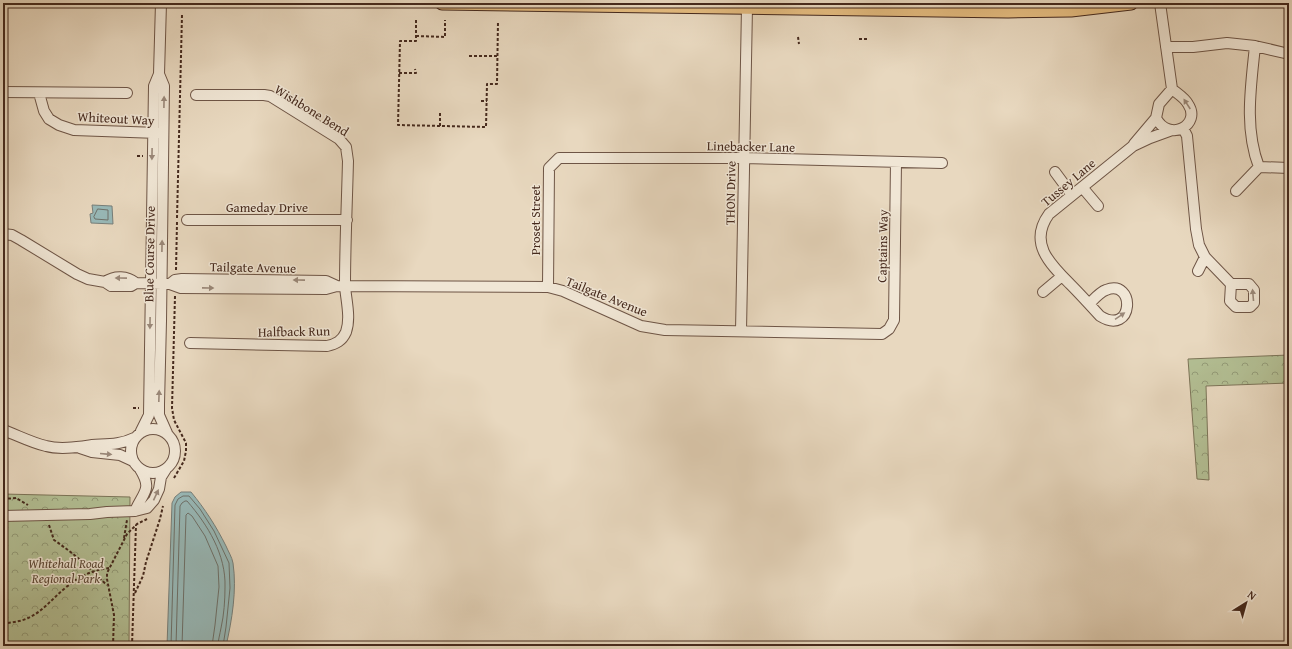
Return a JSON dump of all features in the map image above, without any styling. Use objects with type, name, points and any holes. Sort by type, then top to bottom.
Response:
[{"type":"main road","points":[[442,3],[674,5],[940,10],[1054,10],[1098,8],[1131,3]]},
{"type":"street","name":"Blue Course Drive","points":[[133,461],[130,446],[149,415],[154,86],[159,74],[161,3]]},
{"type":"street","points":[[1160,3],[1172,89],[1185,100],[1191,109],[1190,119],[1183,128],[1176,130],[1162,126],[1156,118],[1159,104],[1172,89]]},
{"type":"street","name":"THON Drive","points":[[741,331],[743,158],[747,7]]},
{"type":"street","points":[[1166,47],[1227,43],[1254,46],[1289,54]]},
{"type":"street","points":[[1254,46],[1250,94],[1250,130],[1252,145],[1259,167]]},
{"type":"street","name":"Blue Course Drive","points":[[128,511],[147,508],[154,500],[159,489],[161,478],[174,458],[175,451],[172,438],[167,433],[159,415],[166,284],[164,86],[159,74]]},
{"type":"street","name":"Whiteout Way","points":[[3,92],[127,93]]},
{"type":"street","name":"Whiteout Way","points":[[39,93],[44,111],[49,119],[59,125],[74,130],[164,133]]},
{"type":"street","name":"Wishbone Bend","points":[[196,95],[270,96],[339,139],[346,147],[348,153],[347,220],[341,286]]},
{"type":"street","name":"Tussey Lane","points":[[1089,304],[1045,256],[1040,242],[1041,228],[1049,214],[1132,146],[1156,118]]},
{"type":"street","points":[[1183,128],[1187,136],[1196,229],[1199,245],[1205,257],[1231,284]]},
{"type":"street","name":"Tussey Lane","points":[[1132,146],[1172,130]]},
{"type":"street","name":"Linebacker Lane","points":[[559,158],[743,158],[942,163]]},
{"type":"street","name":"Proset Street","points":[[548,287],[549,168],[559,158]]},
{"type":"street","name":"Captains Way","points":[[889,329],[894,320],[896,162]]},
{"type":"street","points":[[1236,191],[1259,167],[1289,168]]},
{"type":"street","points":[[1055,172],[1072,195]]},
{"type":"street","points":[[1082,187],[1098,206]]},
{"type":"street","name":"Gameday Drive","points":[[187,220],[347,220]]},
{"type":"street","points":[[3,234],[21,240],[88,279],[105,282],[111,286],[131,286],[136,283],[166,284]]},
{"type":"street","points":[[1198,271],[1205,257]]},
{"type":"street","points":[[1043,292],[1062,276]]},
{"type":"street","name":"Tailgate Avenue","points":[[166,284],[182,279],[326,281],[341,286],[548,287],[563,291],[641,326],[665,330],[882,334],[889,329]]},
{"type":"street","name":"Halfback Run","points":[[190,344],[327,346],[335,344],[341,340],[348,325],[341,286]]},
{"type":"street","points":[[3,430],[47,446],[78,447],[122,443],[147,429],[161,429],[167,433]]},
{"type":"street","points":[[3,516],[44,516],[128,511],[146,491],[146,479],[133,461],[120,455],[92,452],[78,447]]},
{"type":"street","points":[[140,469],[153,473],[166,469]]},
{"type":"path","points":[[176,273],[182,15]]},
{"type":"path","points":[[416,20],[416,41],[400,41],[398,125],[486,127],[487,84],[498,84],[498,21]]},
{"type":"path","points":[[416,36],[445,37],[445,20]]},
{"type":"path","points":[[798,37],[799,44]]},
{"type":"path","points":[[859,38],[867,39]]},
{"type":"path","points":[[469,56],[498,56]]},
{"type":"path","points":[[399,73],[416,73],[416,69]]},
{"type":"path","points":[[481,101],[487,101]]},
{"type":"path","points":[[440,113],[440,126]]},
{"type":"path","points":[[133,408],[142,408]]},
{"type":"path","points":[[3,499],[16,498],[36,509],[44,516],[50,526],[54,540],[71,551],[108,586]]},
{"type":"path","points":[[134,596],[143,576],[146,562],[159,524],[163,503]]},
{"type":"path","points":[[113,646],[114,615],[107,579],[109,568],[120,550],[124,539],[128,511]]},
{"type":"path","points":[[124,539],[136,524],[132,646]]},
{"type":"path","points":[[3,624],[27,619],[38,612],[64,589],[92,571],[109,568]]},
{"type":"green space","points":[[1289,355],[1289,383],[1206,386],[1209,480],[1197,479],[1188,359]]},
{"type":"green space","name":"Whitehall Road Regional Park","points":[[3,494],[130,497],[129,646],[3,646]]},
{"type":"water","points":[[92,205],[112,206],[113,224],[91,223],[90,214],[93,213]]},
{"type":"water","points":[[181,492],[191,492],[210,518],[231,556],[234,573],[234,594],[232,615],[226,646],[167,646],[172,503],[175,497]]}]
